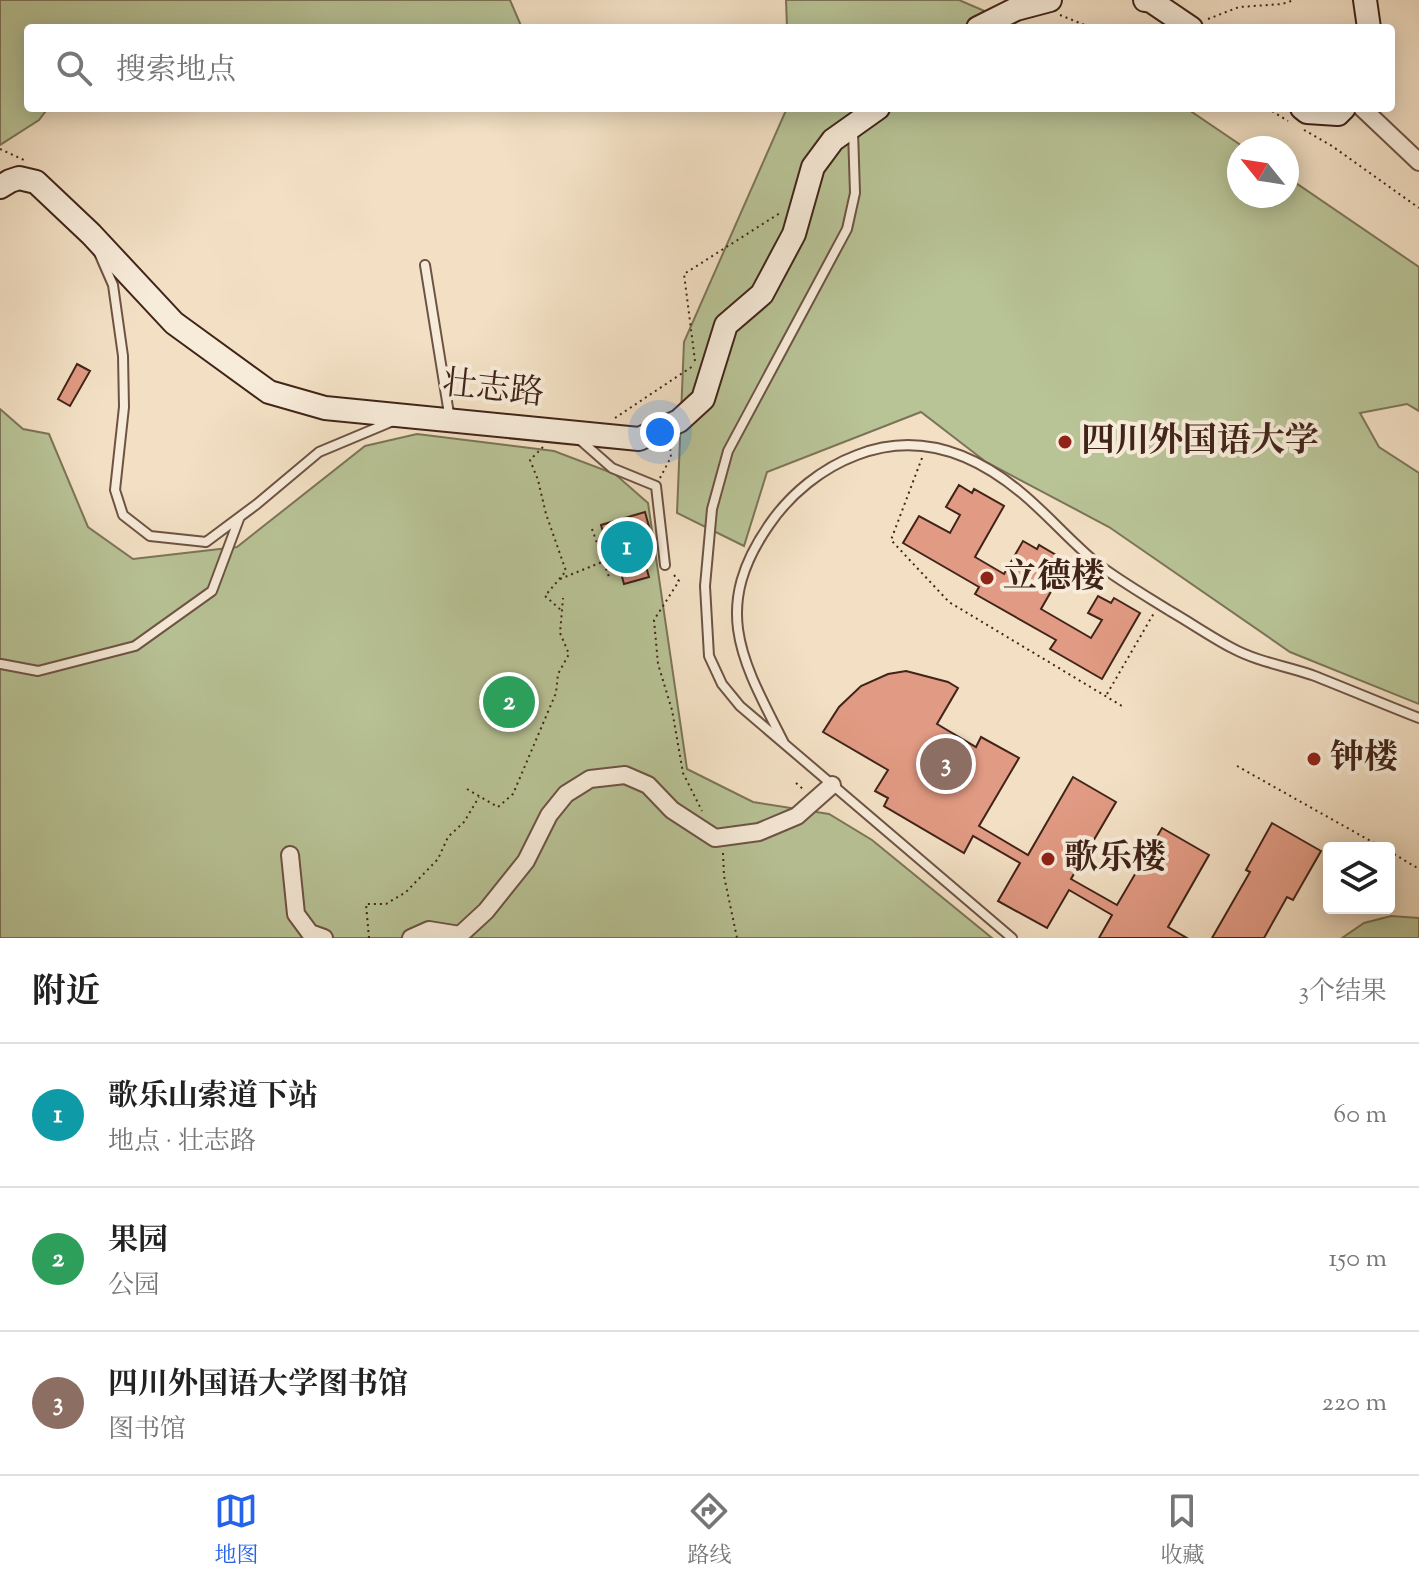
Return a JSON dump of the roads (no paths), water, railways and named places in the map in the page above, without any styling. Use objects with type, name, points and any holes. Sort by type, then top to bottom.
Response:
[{"type":"street","points":[[986,24],[1016,9],[1050,0]]},
{"type":"street","points":[[1145,0],[1186,24]]},
{"type":"street","points":[[1365,0],[1368,24]]},
{"type":"street","name":"壮志路","points":[[0,187],[19,178],[36,182],[91,234],[174,323],[269,392],[325,408],[639,439],[679,421],[703,399],[726,325],[762,294],[794,234],[813,167],[833,140],[872,112]]},
{"type":"street","points":[[1307,112],[1340,112]]},
{"type":"street","points":[[1366,112],[1419,162]]},
{"type":"street","points":[[411,938],[429,930],[460,935],[486,911],[526,861],[549,815],[566,794],[590,779],[625,775],[648,785],[672,810],[715,838],[759,832],[797,816],[832,785]]},
{"type":"street","points":[[290,855],[296,914],[310,933],[324,938]]},
{"type":"lane","points":[[853,126],[855,193],[847,229],[728,451],[712,509],[705,586],[709,656],[722,684],[740,706],[1012,938]]},
{"type":"lane","points":[[91,234],[113,285],[123,356],[124,407],[115,490],[123,515],[150,536],[206,542],[319,452],[406,416]]},
{"type":"lane","points":[[425,265],[451,420]]},
{"type":"lane","points":[[571,432],[612,468],[656,486],[665,565]]},
{"type":"lane","points":[[784,743],[753,683],[737,635],[735,611],[747,563],[779,509],[822,473],[848,458],[875,448],[901,444],[927,445],[962,456],[1002,479],[1115,577],[1242,652],[1309,674],[1419,718]]},
{"type":"lane","points":[[1,664],[38,671],[135,646],[212,591],[239,518]]},
{"type":"place","name":"四川外国语大学","points":[[1065,442]]},
{"type":"place","name":"歌乐山索道下站","points":[[627,547]]},
{"type":"place","name":"立德楼","points":[[987,578]]},
{"type":"place","name":"果园","points":[[509,702]]},
{"type":"place","name":"钟楼","points":[[1314,759]]},
{"type":"place","name":"四川外国语大学图书馆","points":[[946,764]]},
{"type":"place","name":"歌乐楼","points":[[1048,859]]}]
